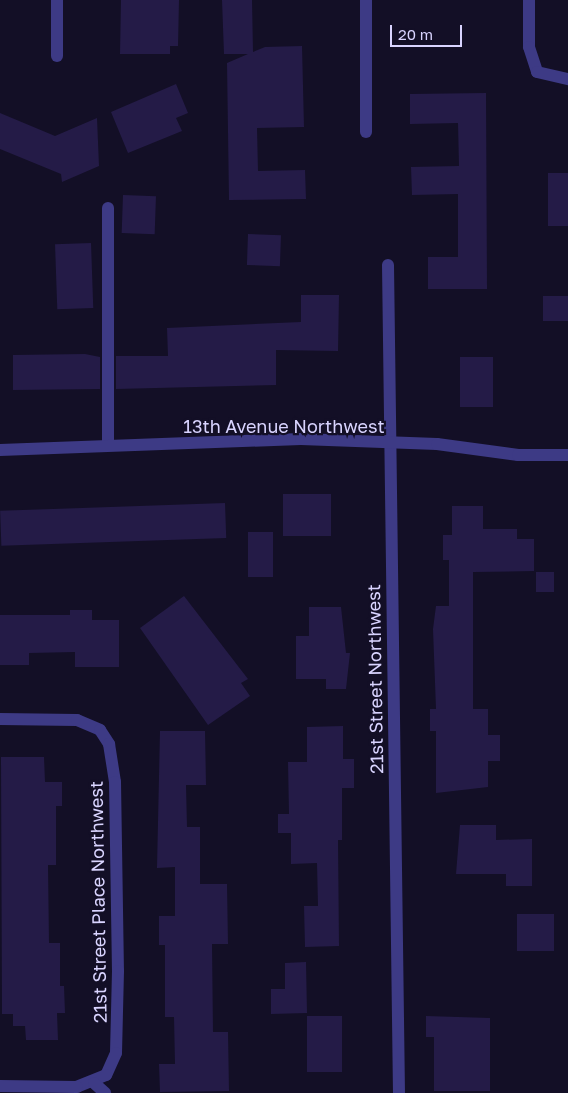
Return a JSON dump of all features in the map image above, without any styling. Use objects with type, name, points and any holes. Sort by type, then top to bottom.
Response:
[{"type":"street","points":[[57,0],[57,56]]},
{"type":"street","points":[[366,0],[366,132]]},
{"type":"street","points":[[529,0],[530,47],[537,72],[568,79]]},
{"type":"street","points":[[108,208],[108,446]]},
{"type":"street","name":"21st Street Northwest","points":[[388,264],[388,444],[399,1093]]},
{"type":"street","name":"13th Avenue Northwest","points":[[0,450],[301,440],[568,455]]},
{"type":"street","name":"21st Street Place Northwest","points":[[0,719],[78,720],[100,730],[109,744],[114,768],[118,971],[116,1053],[106,1075],[94,1083]]},
{"type":"street","points":[[0,1086],[94,1083],[105,1093]]},
{"type":"building","points":[[121,0],[179,0],[178,46],[170,46],[170,54],[120,54]]},
{"type":"building","points":[[222,0],[252,0],[253,52],[265,47],[302,46],[304,127],[257,128],[258,171],[305,170],[306,199],[229,200],[227,63],[248,54],[224,54]]},
{"type":"building","points":[[176,84],[188,113],[176,118],[182,131],[128,153],[111,112]]},
{"type":"building","points":[[486,93],[487,289],[428,289],[428,257],[458,257],[458,194],[412,195],[411,167],[459,166],[458,123],[410,124],[410,94]]},
{"type":"building","points":[[0,113],[55,136],[97,118],[99,166],[62,182],[61,174],[0,149]]},
{"type":"building","points":[[548,173],[568,173],[568,226],[548,226]]},
{"type":"building","points":[[123,195],[156,196],[155,234],[122,233]]},
{"type":"building","points":[[248,234],[281,235],[280,266],[247,265]]},
{"type":"building","points":[[91,243],[93,308],[57,309],[55,244]]},
{"type":"building","points":[[301,295],[339,295],[338,351],[276,350],[276,385],[116,389],[116,356],[168,356],[167,328],[301,322]]},
{"type":"building","points":[[543,296],[568,296],[568,321],[543,321]]},
{"type":"building","points":[[85,354],[100,357],[100,389],[13,390],[13,355]]},
{"type":"building","points":[[460,357],[493,357],[493,407],[460,407]]},
{"type":"building","points":[[283,494],[331,494],[331,536],[283,536]]},
{"type":"building","points":[[225,503],[226,538],[1,546],[0,511]]},
{"type":"building","points":[[452,506],[483,506],[483,529],[517,529],[517,539],[534,539],[534,571],[473,572],[473,709],[488,709],[488,735],[500,735],[500,761],[488,761],[488,787],[436,793],[436,731],[430,731],[430,709],[436,709],[433,629],[436,606],[449,606],[449,560],[443,560],[443,535],[452,535]]},
{"type":"building","points":[[248,532],[273,532],[273,577],[248,577]]},
{"type":"building","points":[[536,572],[554,572],[554,592],[536,592]]},
{"type":"building","points":[[184,596],[248,679],[241,683],[250,696],[208,725],[140,628]]},
{"type":"building","points":[[309,607],[341,607],[346,653],[350,653],[346,689],[326,689],[326,679],[296,679],[296,636],[309,636]]},
{"type":"building","points":[[70,610],[92,610],[92,620],[119,620],[119,667],[75,667],[75,652],[29,653],[29,665],[0,665],[0,615],[70,615]]},
{"type":"building","points":[[343,726],[343,759],[354,759],[354,788],[342,788],[342,840],[338,840],[339,946],[305,947],[304,906],[318,906],[317,863],[291,864],[291,833],[278,833],[278,814],[289,814],[288,762],[307,762],[307,727]]},
{"type":"building","points":[[160,731],[205,731],[206,785],[186,785],[187,827],[200,827],[200,884],[227,884],[228,944],[212,944],[213,1032],[228,1032],[229,1091],[160,1092],[159,1064],[175,1064],[174,1017],[165,1017],[165,945],[159,945],[159,916],[175,916],[175,867],[157,868]]},
{"type":"building","points":[[1,757],[44,757],[45,782],[62,782],[62,806],[56,806],[56,865],[48,865],[49,943],[60,943],[60,986],[64,986],[65,1013],[57,1013],[58,1040],[26,1040],[25,1026],[13,1026],[13,1014],[2,1014]]},
{"type":"building","points":[[460,825],[496,825],[496,840],[532,839],[532,886],[506,886],[506,874],[456,874]]},
{"type":"building","points":[[517,914],[554,914],[554,951],[517,951]]},
{"type":"building","points":[[306,962],[307,1013],[271,1014],[271,989],[285,989],[285,963]]},
{"type":"building","points":[[307,1016],[342,1016],[342,1072],[307,1072]]},
{"type":"building","points":[[426,1016],[490,1018],[490,1091],[434,1091],[434,1037],[426,1037]]}]
